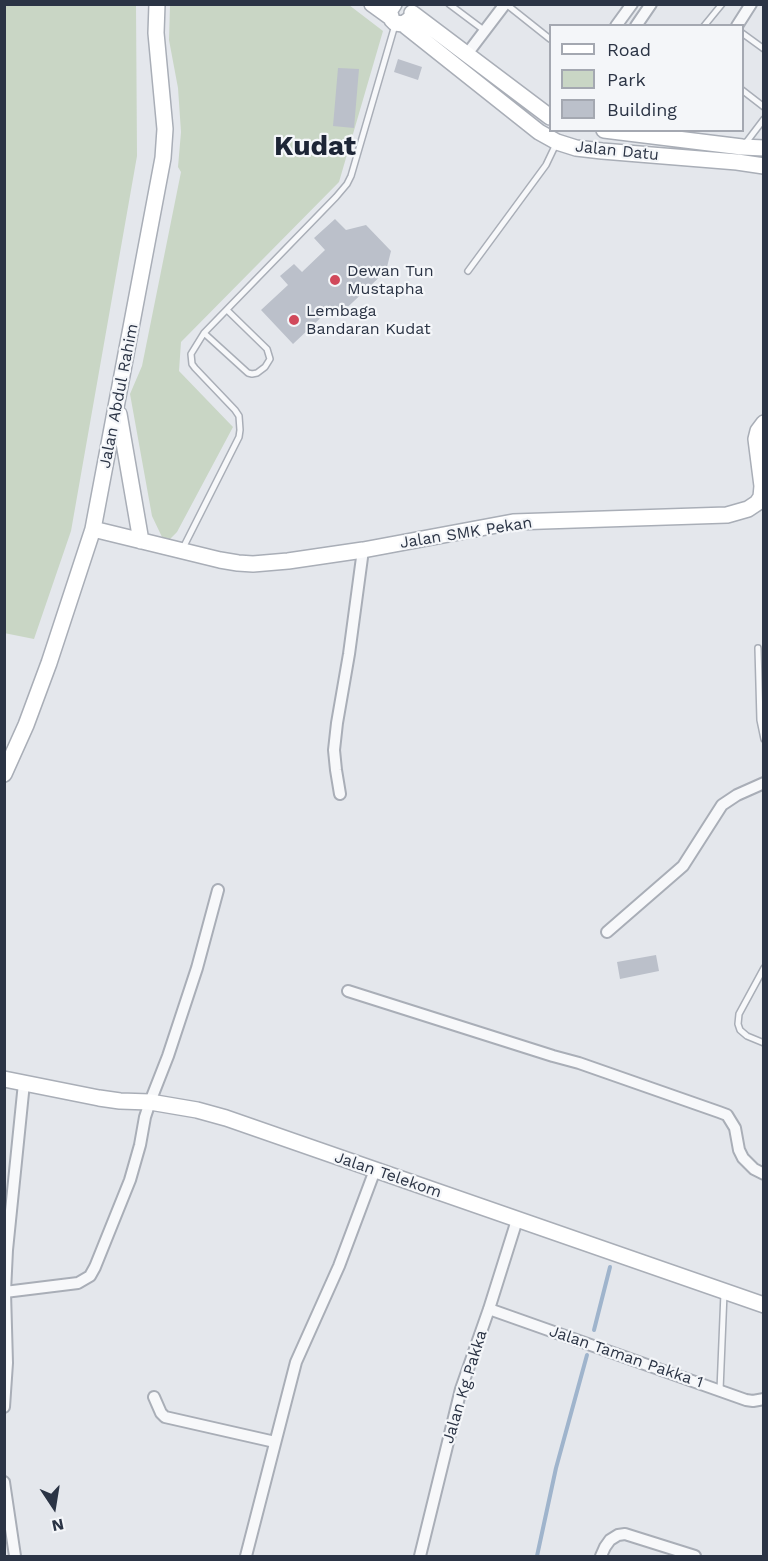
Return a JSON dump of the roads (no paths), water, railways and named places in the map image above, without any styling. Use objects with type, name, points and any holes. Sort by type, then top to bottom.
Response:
[{"type":"street","name":"Jalan Abdul Rahim","points":[[4,774],[26,725],[49,663],[93,529],[162,158],[165,129],[156,33],[157,4]]},
{"type":"street","name":"Jalan Datu","points":[[372,4],[403,13],[467,54],[549,116]]},
{"type":"street","points":[[617,24],[632,4]]},
{"type":"street","points":[[637,24],[651,4]]},
{"type":"street","points":[[738,24],[751,4]]},
{"type":"street","points":[[467,54],[503,6]]},
{"type":"street","name":"Jalan Datu","points":[[403,13],[539,132],[557,142],[576,148],[764,166]]},
{"type":"street","name":"Jalan Datu","points":[[630,132],[714,144],[764,148]]},
{"type":"street","points":[[712,160],[714,144]]},
{"type":"street","points":[[117,405],[141,541]]},
{"type":"street","name":"Jalan SMK Pekan","points":[[93,529],[220,560],[253,564],[363,550],[513,522],[727,515],[748,509],[761,497],[762,486],[756,439],[764,423]]},
{"type":"street","points":[[340,794],[334,750],[363,550]]},
{"type":"street","points":[[608,932],[683,866],[722,805],[737,795],[764,783]]},
{"type":"street","points":[[5,1292],[78,1283],[90,1276],[95,1267],[130,1180],[145,1117],[197,968],[218,890]]},
{"type":"street","points":[[348,991],[579,1063],[727,1115],[735,1128],[739,1150],[743,1158],[754,1169],[764,1174]]},
{"type":"street","name":"Jalan Telekom","points":[[4,1079],[99,1098],[150,1102],[207,1112],[764,1305]]},
{"type":"street","points":[[4,1407],[7,1363],[5,1292],[7,1250],[24,1083]]},
{"type":"street","points":[[246,1557],[274,1442],[300,1350],[339,1266],[375,1170]]},
{"type":"street","name":"Jalan Kg Pakka","points":[[420,1557],[461,1389],[517,1220]]},
{"type":"street","name":"Jalan Taman Pakka 1","points":[[489,1309],[753,1401],[764,1400]]},
{"type":"street","points":[[154,1397],[165,1417],[274,1442]]},
{"type":"street","points":[[4,1482],[15,1557]]},
{"type":"street","points":[[602,1557],[610,1540],[625,1534],[695,1557]]},
{"type":"lane","points":[[449,4],[485,31]]},
{"type":"lane","points":[[706,24],[722,4]]},
{"type":"lane","points":[[503,6],[549,38]]},
{"type":"lane","points":[[181,551],[239,437],[240,430],[239,416],[192,364],[191,354],[204,333],[347,184],[403,13]]},
{"type":"lane","points":[[744,34],[764,49]]},
{"type":"lane","points":[[744,91],[764,106]]},
{"type":"lane","points":[[737,162],[742,147],[764,119]]},
{"type":"lane","points":[[468,271],[546,165],[557,142]]},
{"type":"lane","points":[[204,333],[248,373],[257,373],[265,367],[270,359],[267,349],[227,310]]},
{"type":"lane","points":[[758,648],[760,720],[764,739]]},
{"type":"lane","points":[[764,968],[739,1014],[738,1024],[740,1030],[747,1036],[764,1042]]},
{"type":"lane","points":[[757,983],[764,986]]},
{"type":"lane","points":[[720,1390],[724,1291]]},
{"type":"waterway","points":[[594,1330],[610,1267]]},
{"type":"waterway","points":[[537,1556],[556,1468],[587,1355]]},
{"type":"place","name":"Dewan Tun Mustapha","points":[[335,280]]},
{"type":"place","name":"Lembaga Bandaran Kudat","points":[[294,320]]},
{"type":"district","name":"Kudat","points":[[315,147]]}]
